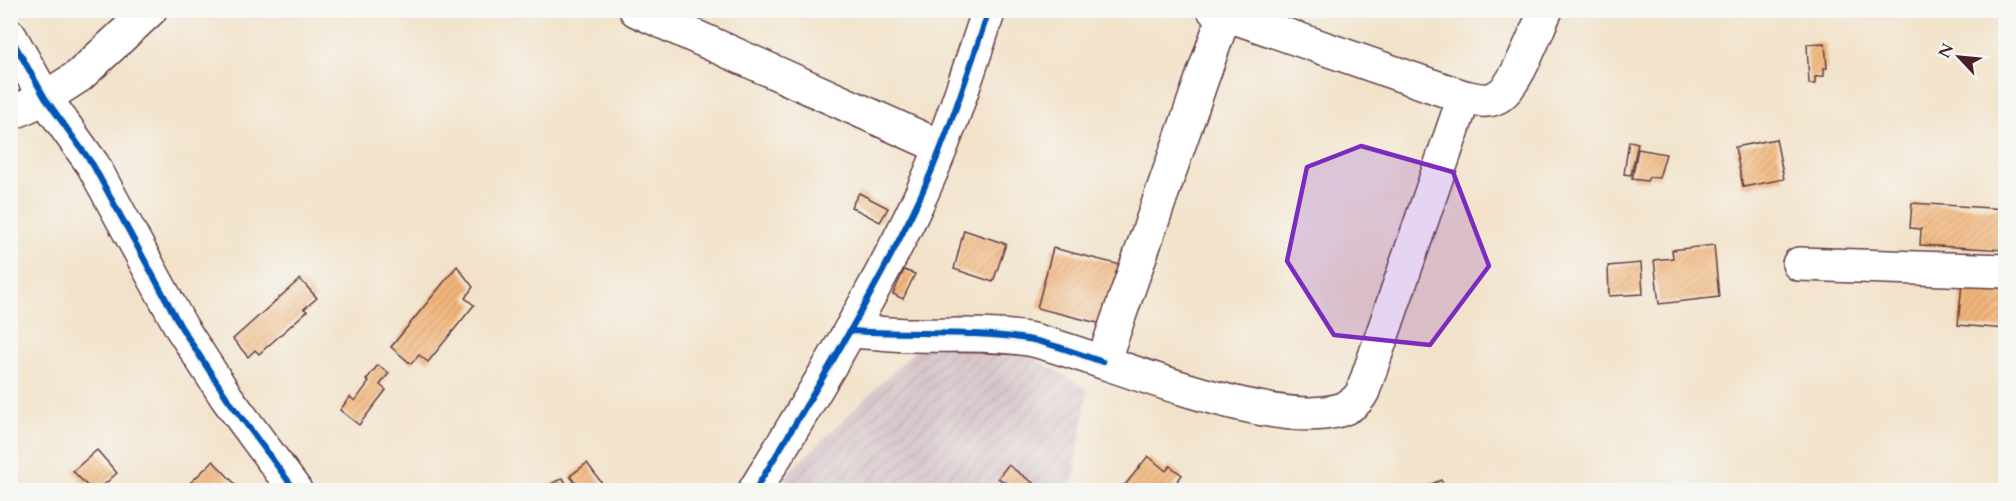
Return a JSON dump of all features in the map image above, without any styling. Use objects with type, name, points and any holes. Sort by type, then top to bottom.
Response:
[{"type":"street","points":[[10,114],[45,98],[79,76],[150,10]]},
{"type":"street","points":[[636,10],[940,147]]},
{"type":"street","points":[[755,490],[850,331],[913,213],[940,147],[989,10]]},
{"type":"street","points":[[1103,362],[1221,12],[1464,97],[1485,101],[1499,97],[1510,85],[1546,10]]},
{"type":"street","points":[[10,36],[45,98],[93,165],[186,336],[227,398],[295,490]]},
{"type":"street","points":[[850,331],[911,335],[971,334],[1029,339],[1182,390],[1251,408],[1320,413],[1347,408],[1358,402],[1464,97]]},
{"type":"street","points":[[1799,264],[2006,271]]},
{"type":"highlighted area","points":[[1361,146],[1453,172],[1489,266],[1430,345],[1334,335],[1287,261],[1307,167]]},
{"type":"shaded area","points":[[956,311],[1088,390],[1072,490],[771,490]]},
{"type":"building","points":[[1825,43],[1827,68],[1824,68],[1824,76],[1815,77],[1815,84],[1809,84],[1807,44]]},
{"type":"building","points":[[1776,139],[1784,179],[1743,187],[1735,147]]},
{"type":"building","points":[[1629,141],[1638,143],[1631,175],[1624,174]]},
{"type":"building","points":[[1638,149],[1666,154],[1659,178],[1649,177],[1647,181],[1632,179]]},
{"type":"building","points":[[859,193],[888,208],[880,222],[851,207]]},
{"type":"building","points":[[1912,203],[2006,209],[2006,250],[1920,245],[1921,229],[1910,228]]},
{"type":"building","points":[[964,230],[1006,244],[993,282],[954,269]]},
{"type":"building","points":[[1714,245],[1719,297],[1659,304],[1654,260],[1673,258],[1672,250]]},
{"type":"building","points":[[1053,248],[1121,265],[1106,325],[1037,308]]},
{"type":"building","points":[[1641,263],[1643,294],[1609,296],[1608,266]]},
{"type":"building","points":[[457,266],[473,287],[465,298],[474,305],[428,362],[419,355],[411,364],[391,347]]},
{"type":"building","points":[[904,270],[915,274],[903,299],[893,294]]},
{"type":"building","points":[[300,279],[317,298],[304,309],[307,311],[259,354],[255,350],[248,357],[233,339]]},
{"type":"building","points":[[1962,283],[2006,287],[2006,329],[1958,325]]},
{"type":"building","points":[[378,365],[389,373],[380,385],[386,390],[359,425],[340,410],[350,397],[355,401],[369,382],[366,380]]},
{"type":"building","points":[[97,450],[117,473],[98,490],[91,490],[73,471]]},
{"type":"building","points":[[1148,456],[1166,471],[1170,466],[1182,475],[1170,490],[1121,490]]},
{"type":"building","points":[[213,461],[237,486],[232,490],[196,490],[189,484]]},
{"type":"building","points":[[587,463],[607,490],[580,490],[570,476]]},
{"type":"building","points":[[1008,465],[1043,490],[1017,490],[998,478]]},
{"type":"building","points":[[563,478],[570,490],[539,490]]},
{"type":"building","points":[[1441,480],[1446,490],[1418,490]]},
{"type":"building","points":[[1005,484],[1014,490],[1001,490]]},
{"type":"cycle path","points":[[755,490],[856,320],[912,214],[944,139],[989,10]]},
{"type":"cycle path","points":[[10,36],[45,98],[93,165],[181,327],[227,398],[295,490]]},
{"type":"cycle path","points":[[850,331],[1005,336],[1046,343],[1103,362]]}]
